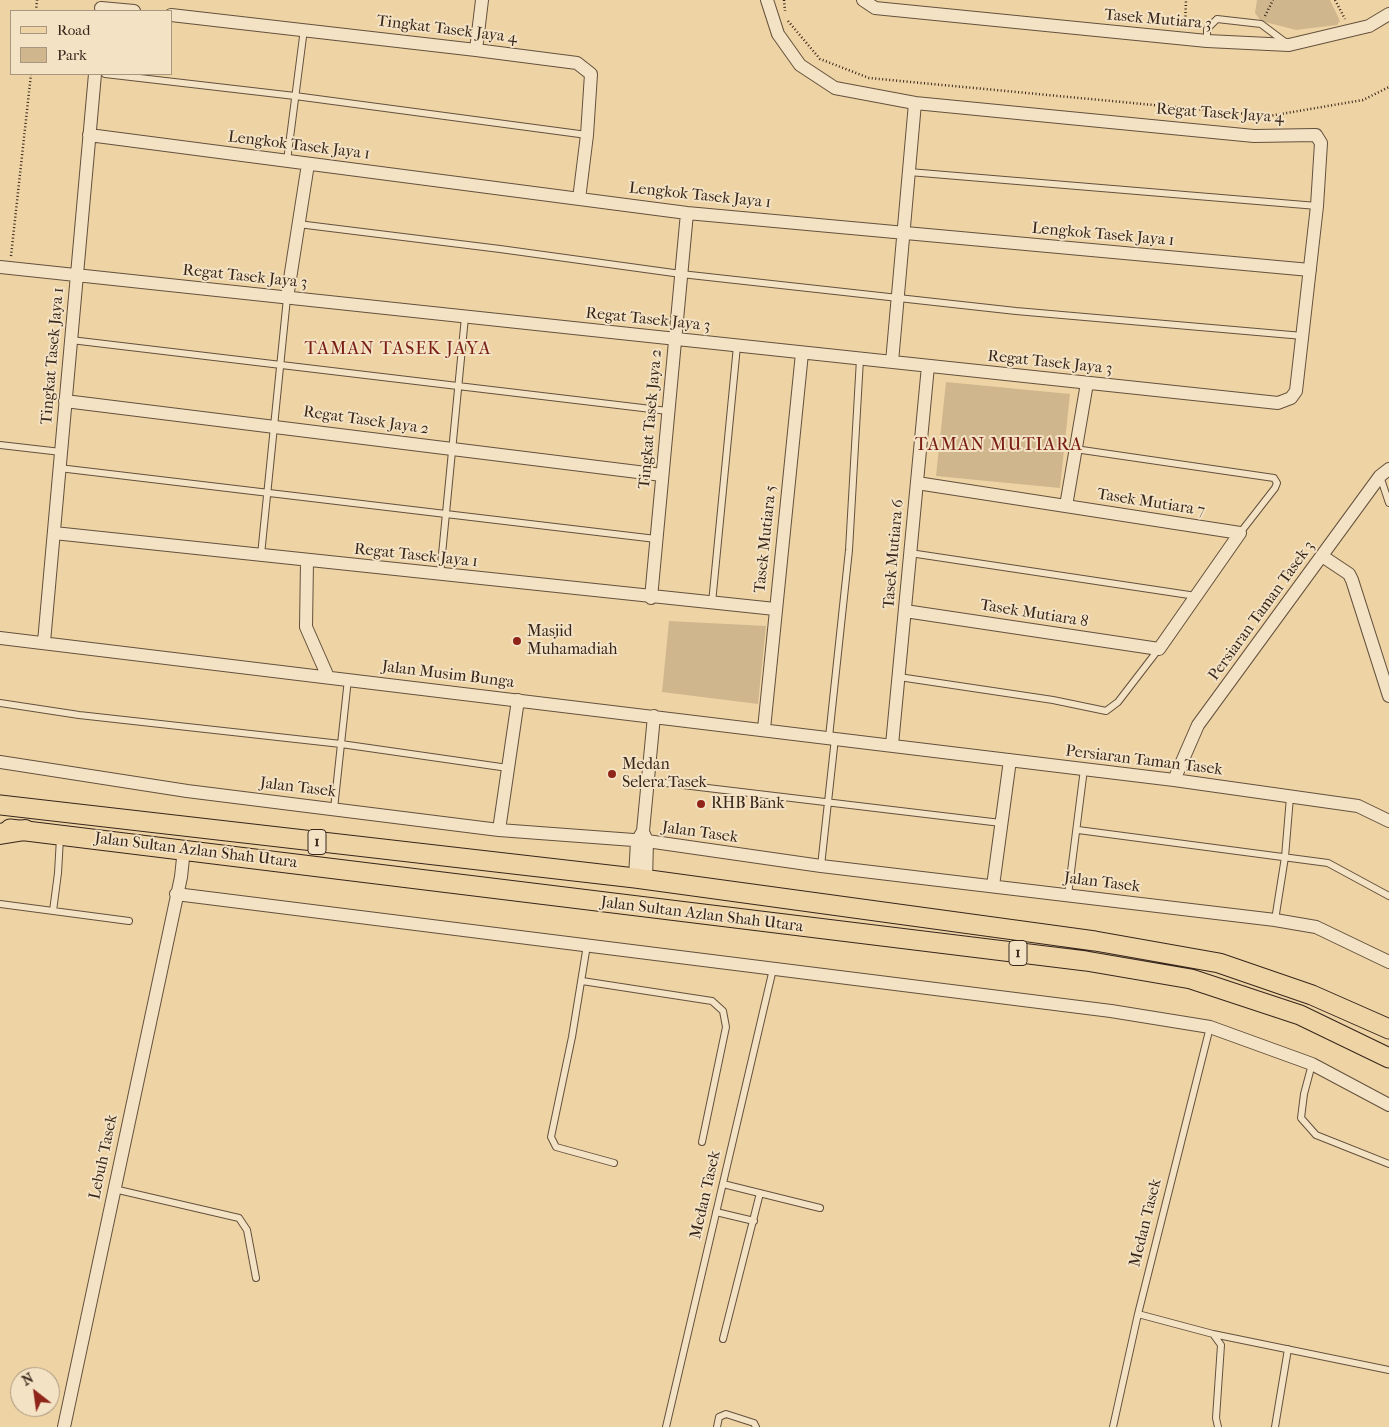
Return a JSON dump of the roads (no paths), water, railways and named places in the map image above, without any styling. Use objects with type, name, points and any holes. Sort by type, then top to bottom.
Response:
[{"type":"highway","points":[[0,834],[25,830]]},
{"type":"main road","name":"Jalan Sultan Azlan Shah Utara","points":[[0,805],[640,882],[1095,941],[1219,963],[1312,995],[1389,1029]]},
{"type":"main road","name":"Jalan Sultan Azlan Shah Utara","points":[[0,827],[707,916],[1086,961],[1191,979],[1300,1015],[1389,1058]]},
{"type":"main road","points":[[594,902],[620,899],[640,882],[647,897],[700,908],[707,916]]},
{"type":"street","points":[[476,50],[482,0]]},
{"type":"street","points":[[767,0],[778,34],[800,65],[834,88],[915,104],[892,362]]},
{"type":"street","name":"Tasek Mutiara 3","points":[[863,0],[874,8],[1184,39],[1289,45],[1369,26],[1389,14]]},
{"type":"street","points":[[100,6],[127,10]]},
{"type":"street","name":"Tingkat Tasek Jaya 4","points":[[172,15],[304,29],[576,63],[591,74],[587,134],[579,199]]},
{"type":"street","name":"Tingkat Tasek Jaya 1","points":[[44,642],[95,75]]},
{"type":"street","name":"Regat Tasek Jaya 4","points":[[915,104],[1254,136],[1316,135],[1321,143],[1318,206],[1304,336],[1296,391],[1291,398]]},
{"type":"street","name":"Lengkok Tasek Jaya 1","points":[[89,135],[687,213],[1310,270]]},
{"type":"street","points":[[287,298],[308,164]]},
{"type":"street","name":"Tingkat Tasek Jaya 2","points":[[651,598],[687,213]]},
{"type":"street","name":"Regat Tasek Jaya 3","points":[[5,268],[1278,403],[1291,398]]},
{"type":"street","name":"Tasek Mutiara 5","points":[[764,730],[802,353]]},
{"type":"street","name":"Tasek Mutiara 6","points":[[892,745],[928,366]]},
{"type":"street","points":[[1066,506],[1087,383]]},
{"type":"street","name":"Regat Tasek Jaya 2","points":[[65,401],[274,425],[453,450],[662,475]]},
{"type":"street","name":"Persiaran Taman Tasek 3","points":[[1174,780],[1198,725],[1385,473]]},
{"type":"street","name":"Tasek Mutiara 7","points":[[917,483],[1240,534]]},
{"type":"street","name":"Regat Tasek Jaya 1","points":[[54,533],[651,598],[775,609]]},
{"type":"street","points":[[1159,649],[1240,534]]},
{"type":"street","points":[[1322,556],[1349,574],[1352,580],[1389,696]]},
{"type":"street","points":[[307,561],[306,627],[328,677]]},
{"type":"street","name":"Tasek Mutiara 8","points":[[905,611],[1159,649]]},
{"type":"street","name":"Jalan Musim Bunga","points":[[0,638],[892,745]]},
{"type":"street","points":[[499,830],[518,700]]},
{"type":"street","points":[[640,882],[642,838],[654,716]]},
{"type":"street","name":"Persiaran Taman Tasek","points":[[892,745],[1174,780],[1358,806],[1389,821]]},
{"type":"street","points":[[993,886],[1010,760]]},
{"type":"street","name":"Jalan Tasek","points":[[0,762],[187,791],[499,830],[642,838],[820,866],[1275,920],[1316,927],[1389,962]]},
{"type":"street","name":"Lebuh Tasek","points":[[64,1427],[184,850]]},
{"type":"street","points":[[176,894],[1111,1011],[1210,1027],[1312,1064],[1389,1105]]},
{"type":"lane","points":[[1207,41],[1207,29],[1217,18],[1261,24],[1289,45]]},
{"type":"lane","points":[[287,161],[304,29]]},
{"type":"lane","points":[[114,75],[295,96],[587,134]]},
{"type":"lane","points":[[909,172],[1318,206]]},
{"type":"lane","points":[[298,224],[681,274],[1016,311],[1304,336]]},
{"type":"lane","points":[[260,555],[287,298]]},
{"type":"lane","points":[[440,575],[465,317]]},
{"type":"lane","points":[[71,340],[280,366],[459,384],[668,411]]},
{"type":"lane","points":[[712,603],[737,346]]},
{"type":"lane","points":[[820,866],[828,803],[849,550],[860,359]]},
{"type":"lane","points":[[0,446],[61,452]]},
{"type":"lane","points":[[1075,449],[1274,478],[1275,488],[1240,534]]},
{"type":"lane","points":[[59,468],[267,491],[656,539]]},
{"type":"lane","points":[[1385,473],[1389,503]]},
{"type":"lane","points":[[910,553],[1196,596]]},
{"type":"lane","points":[[898,678],[1053,700],[1106,710],[1112,708],[1118,702],[1159,649]]},
{"type":"lane","points":[[334,809],[348,679]]},
{"type":"lane","points":[[0,703],[79,715],[341,744],[508,768]]},
{"type":"lane","points":[[1068,895],[1078,830],[1084,769]]},
{"type":"lane","points":[[648,781],[1001,823]]},
{"type":"lane","points":[[1275,920],[1285,858],[1290,797]]},
{"type":"lane","points":[[1078,830],[1328,863],[1389,896]]},
{"type":"lane","points":[[53,911],[58,873],[60,834]]},
{"type":"lane","points":[[0,904],[129,921]]},
{"type":"lane","points":[[587,944],[582,981],[551,1138],[556,1147],[614,1163]]},
{"type":"lane","name":"Medan Tasek","points":[[666,1427],[773,968]]},
{"type":"lane","points":[[582,981],[712,1001],[723,1011],[726,1027],[702,1142]]},
{"type":"lane","name":"Medan Tasek","points":[[1113,1427],[1138,1314],[1210,1027]]},
{"type":"lane","points":[[1312,1064],[1304,1094],[1301,1118],[1316,1136],[1389,1164]]},
{"type":"lane","points":[[723,1184],[820,1208]]},
{"type":"lane","points":[[114,1189],[239,1218],[246,1230],[256,1278]]},
{"type":"lane","points":[[723,1339],[760,1194]]},
{"type":"lane","points":[[716,1212],[754,1221]]},
{"type":"lane","points":[[1138,1314],[1212,1334],[1389,1370]]},
{"type":"lane","points":[[1212,1334],[1220,1345],[1216,1418],[1218,1427]]},
{"type":"lane","points":[[1275,1427],[1288,1349]]},
{"type":"lane","points":[[717,1427],[719,1418],[726,1414],[754,1423],[756,1427]]},
{"type":"place","name":"Masjid Muhamadiah","points":[[517,641]]},
{"type":"place","name":"Medan Selera Tasek","points":[[612,774]]},
{"type":"place","name":"RHB Bank","points":[[701,804]]},
{"type":"district","name":"TAMAN TASEK JAYA","points":[[398,350]]},
{"type":"district","name":"TAMAN MUTIARA","points":[[999,446]]}]
